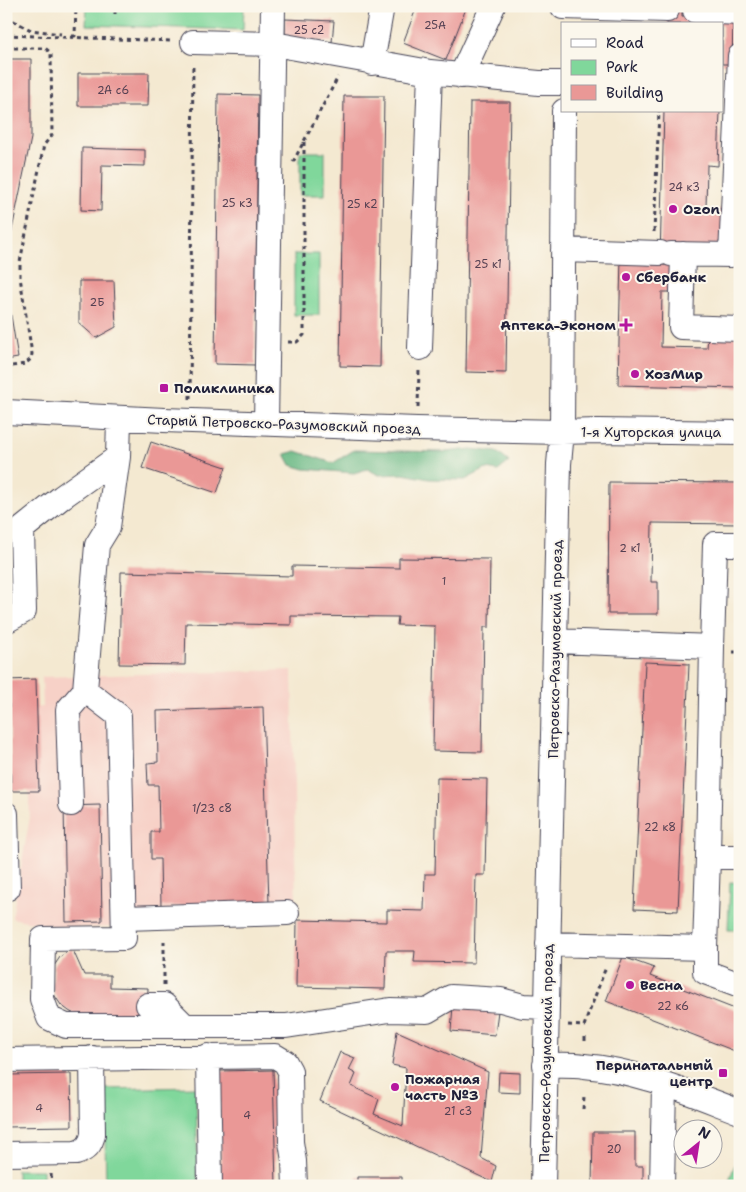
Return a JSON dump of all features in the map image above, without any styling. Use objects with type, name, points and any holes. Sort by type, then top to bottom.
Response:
[{"type":"street","points":[[266,423],[274,44],[273,6]]},
{"type":"street","points":[[372,63],[382,6]]},
{"type":"street","points":[[461,76],[493,6]]},
{"type":"street","points":[[563,22],[563,6],[740,12]]},
{"type":"street","points":[[193,42],[274,44],[430,72],[538,84],[561,83]]},
{"type":"street","points":[[563,250],[731,256],[740,56]]},
{"type":"street","points":[[420,348],[430,72]]},
{"type":"street","name":"Петровско-Разумовский проезд","points":[[543,1186],[555,641],[562,432],[564,112]]},
{"type":"street","points":[[667,254],[681,327],[740,329]]},
{"type":"street","name":"Старый Петровско-Разумовский проезд","points":[[6,412],[190,421],[562,432]]},
{"type":"street","points":[[71,804],[68,710],[85,690],[97,545],[108,527],[118,457],[119,418]]},
{"type":"street","name":"1-я Хуторская улица","points":[[562,432],[598,430],[740,433]]},
{"type":"street","points":[[6,621],[24,611],[22,529],[62,497],[118,457]]},
{"type":"street","points":[[740,544],[715,544],[705,972],[740,985]]},
{"type":"street","points":[[555,641],[712,647]]},
{"type":"street","points":[[85,690],[119,716],[124,938],[43,939],[42,999],[49,1018],[66,1026],[286,1026],[390,1010],[426,1011],[451,997],[501,1000],[523,1006],[547,1007]]},
{"type":"street","points":[[6,814],[8,888],[6,888]]},
{"type":"street","points":[[708,857],[740,858]]},
{"type":"street","points":[[125,918],[287,913]]},
{"type":"street","points":[[548,944],[706,948]]},
{"type":"street","points":[[156,1005],[185,1026]]},
{"type":"street","points":[[208,1056],[210,1186]]},
{"type":"street","points":[[6,1060],[208,1056],[275,1056],[281,1058],[288,1065],[290,1071],[291,1142],[295,1186]]},
{"type":"street","points":[[6,1154],[76,1153],[88,1147],[92,1141],[93,1134],[92,1058]]},
{"type":"street","points":[[545,1065],[585,1066],[624,1073],[664,1084],[740,1112]]},
{"type":"street","points":[[662,1186],[664,1084]]},
{"type":"path","points":[[75,36],[76,6]]},
{"type":"path","points":[[115,6],[115,14]]},
{"type":"path","points":[[6,16],[32,30],[75,36]]},
{"type":"path","points":[[6,35],[75,36],[193,42],[190,421]]},
{"type":"path","points":[[6,48],[45,48],[51,53],[52,115],[52,137],[44,145],[20,262],[31,359],[25,364],[6,367]]},
{"type":"path","points":[[292,164],[348,58]]},
{"type":"path","points":[[659,112],[667,254]]},
{"type":"path","points":[[268,342],[297,342],[304,335],[304,141]]},
{"type":"path","points":[[417,429],[420,348]]},
{"type":"path","points":[[156,1005],[164,917]]},
{"type":"path","points":[[565,1025],[584,1026],[614,946]]},
{"type":"path","points":[[585,1033],[585,1041]]},
{"type":"path","points":[[583,1109],[584,1097]]},
{"type":"shaded area","points":[[292,670],[296,909],[117,927],[61,928],[12,918],[30,817],[25,709],[43,707],[42,677]]},
{"type":"green space","points":[[87,6],[244,6],[243,30],[86,25]]},
{"type":"green space","points":[[300,152],[325,152],[325,195],[300,195]]},
{"type":"green space","points":[[294,254],[319,254],[319,315],[294,315]]},
{"type":"green space","points":[[471,449],[497,452],[509,462],[498,471],[486,469],[465,480],[429,479],[403,474],[379,475],[367,469],[354,473],[304,469],[291,465],[285,454],[296,451],[333,463],[354,450],[446,452]]},
{"type":"green space","points":[[730,882],[740,883],[740,930],[728,930]]},
{"type":"green space","points":[[196,1087],[198,1186],[106,1186],[104,1089]]},
{"type":"green space","points":[[737,1159],[740,1160],[740,1186],[727,1186]]},
{"type":"green space","points":[[17,1170],[43,1170],[43,1186],[17,1186]]},
{"type":"building","points":[[417,6],[467,6],[446,60],[403,43]]},
{"type":"building","points":[[667,6],[682,6],[682,17],[733,18],[732,64],[724,64],[724,22],[667,22]]},
{"type":"building","points":[[285,19],[334,21],[332,42],[285,39]]},
{"type":"building","points":[[6,59],[31,59],[31,138],[7,254]]},
{"type":"building","points":[[78,73],[149,73],[148,106],[78,106]]},
{"type":"building","points":[[218,94],[258,95],[255,365],[215,364]]},
{"type":"building","points":[[344,96],[384,96],[380,367],[340,366]]},
{"type":"building","points":[[470,102],[510,102],[506,373],[466,372]]},
{"type":"building","points":[[664,112],[720,112],[718,166],[707,165],[706,209],[725,209],[724,251],[672,249],[670,292],[662,292],[661,347],[707,348],[708,336],[740,337],[740,388],[618,385],[621,256],[660,257]]},
{"type":"building","points":[[82,148],[145,150],[145,166],[102,165],[101,211],[81,210]]},
{"type":"building","points":[[79,281],[114,281],[116,327],[96,338],[79,323]]},
{"type":"building","points":[[6,285],[18,358],[6,360]]},
{"type":"building","points":[[151,442],[226,467],[217,493],[142,468]]},
{"type":"building","points":[[609,482],[740,483],[740,524],[652,523],[651,582],[658,582],[658,614],[608,614]]},
{"type":"building","points":[[399,558],[490,559],[489,627],[484,627],[482,752],[433,751],[435,626],[397,625],[398,617],[291,616],[291,625],[186,623],[185,665],[119,664],[121,572],[292,576],[292,566],[399,568]]},
{"type":"building","points":[[645,662],[689,664],[678,911],[634,909]]},
{"type":"building","points":[[36,679],[39,791],[11,791],[9,704],[6,704],[6,680]]},
{"type":"building","points":[[263,707],[269,904],[161,906],[160,859],[151,859],[151,832],[159,832],[158,785],[148,785],[147,763],[158,762],[157,711]]},
{"type":"building","points":[[437,778],[487,779],[485,875],[476,875],[474,963],[414,962],[415,951],[386,951],[385,989],[296,987],[297,920],[387,922],[387,910],[424,911],[425,874],[435,874]]},
{"type":"building","points":[[100,805],[102,921],[66,922],[64,806]]},
{"type":"building","points":[[72,948],[84,975],[110,975],[110,987],[148,988],[147,1018],[78,1016],[61,1005],[55,996],[52,986],[54,966],[60,957]]},
{"type":"building","points":[[623,957],[654,968],[650,976],[740,1011],[740,1053],[606,1001]]},
{"type":"building","points":[[453,1006],[498,1011],[495,1035],[451,1031]]},
{"type":"building","points":[[397,1031],[488,1072],[481,1158],[496,1166],[492,1182],[320,1101],[340,1052],[355,1058],[349,1070],[356,1074],[351,1086],[379,1099],[374,1114],[403,1126],[406,1068],[392,1065]]},
{"type":"building","points":[[273,1070],[276,1186],[221,1186],[219,1071]]},
{"type":"building","points":[[499,1072],[520,1073],[520,1093],[498,1092]]},
{"type":"building","points":[[71,1074],[72,1126],[6,1127],[6,1075]]},
{"type":"building","points":[[593,1132],[635,1132],[635,1166],[643,1166],[643,1183],[634,1183],[634,1186],[592,1186]]},
{"type":"building","points":[[357,1177],[402,1177],[402,1186],[357,1186]]},
{"type":"place","name":"Ozon","points":[[673,209]]},
{"type":"place","name":"Сбербанк","points":[[626,277]]},
{"type":"place","name":"Аптека-Эконом","points":[[626,325]]},
{"type":"place","name":"ХозМир","points":[[635,374]]},
{"type":"place","name":"Поликлиника","points":[[164,388]]},
{"type":"place","name":"Весна","points":[[630,985]]},
{"type":"place","name":"Перинатальный центр","points":[[723,1073]]},
{"type":"place","name":"Пожарная часть №3","points":[[395,1087]]}]
